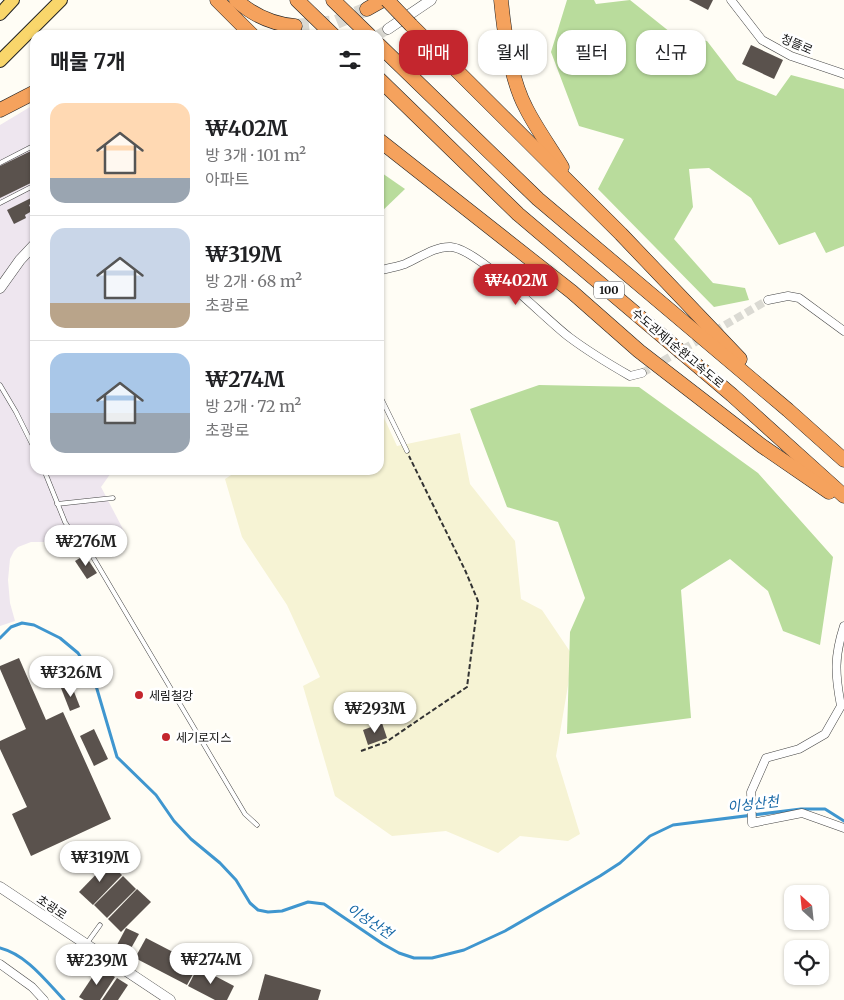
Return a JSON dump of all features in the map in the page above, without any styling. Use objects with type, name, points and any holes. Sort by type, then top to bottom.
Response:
[{"type":"highway","points":[[218,0],[247,30]]},
{"type":"highway","points":[[236,0],[251,12],[264,19],[279,25],[295,26]]},
{"type":"highway","points":[[297,0],[328,30]]},
{"type":"highway","points":[[333,0],[364,30]]},
{"type":"highway","points":[[367,9],[383,0]]},
{"type":"highway","points":[[388,0],[574,187],[788,410]]},
{"type":"highway","points":[[501,0],[513,71],[525,106],[574,187]]},
{"type":"highway","name":"수도권제1순환고속도로","points":[[384,50],[538,199],[788,410],[844,460]]},
{"type":"highway","name":"수도권제1순환고속도로","points":[[384,84],[518,214],[732,394],[844,496]]},
{"type":"highway","points":[[0,110],[30,95]]},
{"type":"highway","points":[[384,145],[572,292],[646,357],[762,446],[844,502]]},
{"type":"main road","points":[[0,14],[13,0]]},
{"type":"main road","points":[[31,30],[61,0]]},
{"type":"main road","points":[[0,61],[30,31]]},
{"type":"street","points":[[388,29],[431,0]]},
{"type":"street","name":"청뜰로","points":[[731,0],[762,40],[791,56],[844,74]]},
{"type":"street","points":[[384,270],[403,265],[438,248],[459,248],[499,276],[561,330],[595,356],[630,376],[642,373]]},
{"type":"street","points":[[0,288],[30,250]]},
{"type":"street","points":[[768,300],[788,296],[798,298],[844,331]]},
{"type":"street","points":[[844,626],[837,649],[836,682],[841,706],[825,734],[800,749],[766,758],[751,792],[752,823],[802,813],[844,828]]},
{"type":"street","name":"초광로","points":[[0,887],[168,999]]},
{"type":"street","points":[[0,964],[32,987],[44,1000]]},
{"type":"lane","points":[[0,162],[30,147]]},
{"type":"lane","points":[[0,203],[30,188]]},
{"type":"lane","points":[[0,385],[30,440]]},
{"type":"lane","points":[[384,404],[407,452]]},
{"type":"lane","points":[[46,475],[65,522],[72,533],[87,547],[245,814],[257,825]]},
{"type":"lane","points":[[57,504],[113,498]]},
{"type":"lane","points":[[87,547],[112,554]]},
{"type":"lane","points":[[86,945],[100,925]]},
{"type":"path","points":[[361,751],[386,742],[467,686],[478,601],[465,570],[407,452]]},
{"type":"shaded area","points":[[30,107],[30,475],[109,475],[101,487],[125,533],[86,553],[49,542],[31,542],[18,547],[10,559],[8,580],[10,603],[15,621],[0,626],[0,125]]},
{"type":"shaded area","points":[[384,418],[397,446],[460,433],[470,484],[515,541],[521,599],[542,610],[573,656],[556,756],[580,834],[568,841],[520,836],[498,853],[446,831],[392,836],[335,796],[303,686],[320,677],[287,605],[242,537],[225,479],[231,475],[384,475]]},
{"type":"green space","points":[[567,0],[594,0],[596,4],[630,0],[668,30],[636,30],[636,75],[706,75],[706,41],[737,80],[776,96],[791,75],[844,89],[844,246],[826,253],[815,232],[779,245],[751,198],[709,168],[689,169],[693,207],[674,239],[713,283],[745,288],[749,300],[714,307],[598,189],[624,139],[579,126],[560,75],[626,75],[626,30],[558,30]]},
{"type":"green space","points":[[557,32],[557,68],[551,52]]},
{"type":"green space","points":[[384,174],[405,189],[384,209]]},
{"type":"green space","points":[[539,385],[639,387],[758,473],[833,557],[820,645],[783,631],[768,591],[730,559],[681,590],[691,718],[567,734],[570,632],[585,598],[558,522],[507,507],[470,409]]},
{"type":"building","points":[[689,0],[713,0],[708,10]]},
{"type":"building","points":[[751,45],[783,60],[774,79],[742,64]]},
{"type":"building","points":[[30,151],[30,183],[0,198],[0,166]]},
{"type":"building","points":[[30,198],[30,212],[25,215],[26,218],[14,224],[7,210]]},
{"type":"building","points":[[85,555],[97,573],[87,579],[75,561]]},
{"type":"building","points":[[19,658],[46,720],[63,712],[111,819],[31,856],[12,814],[27,807],[0,749],[0,741],[26,729],[0,669],[0,666]]},
{"type":"building","points":[[71,684],[80,707],[70,711],[61,688]]},
{"type":"building","points":[[382,723],[387,738],[368,745],[363,730]]},
{"type":"building","points":[[94,729],[108,759],[94,766],[80,736]]},
{"type":"building","points":[[108,862],[122,875],[93,905],[79,892]]},
{"type":"building","points":[[123,876],[136,889],[107,918],[94,905]]},
{"type":"building","points":[[137,889],[151,902],[121,932],[108,919]]},
{"type":"building","points":[[126,928],[139,934],[129,952],[117,945]]},
{"type":"building","points":[[146,938],[198,965],[187,985],[135,958]]},
{"type":"building","points":[[99,967],[115,977],[100,1000],[84,1000],[79,997]]},
{"type":"building","points":[[198,967],[234,986],[227,1000],[215,1000],[188,986]]},
{"type":"building","points":[[265,974],[321,990],[318,1000],[258,1000]]},
{"type":"building","points":[[117,978],[128,985],[118,1000],[102,1000]]},
{"type":"waterway","name":"이성산천","points":[[0,638],[11,627],[22,623],[34,625],[60,638],[78,653],[94,679],[117,757],[156,795],[174,821],[191,839],[220,863],[236,880],[250,903],[258,910],[268,912],[282,911],[308,902],[324,904],[383,944],[399,953],[414,958],[432,958],[464,950],[505,931],[600,876],[620,863],[650,836],[673,825],[801,809],[825,809],[844,821]]},
{"type":"waterway","points":[[0,948],[19,956],[43,977],[64,1000]]},
{"type":"tunnel","points":[[295,26],[336,22],[367,9]]},
{"type":"tunnel","points":[[384,31],[388,29]]},
{"type":"tunnel","points":[[642,373],[768,300]]},
{"type":"place","name":"세림철강","points":[[139,695]]},
{"type":"place","name":"세기로지스","points":[[166,737]]}]
